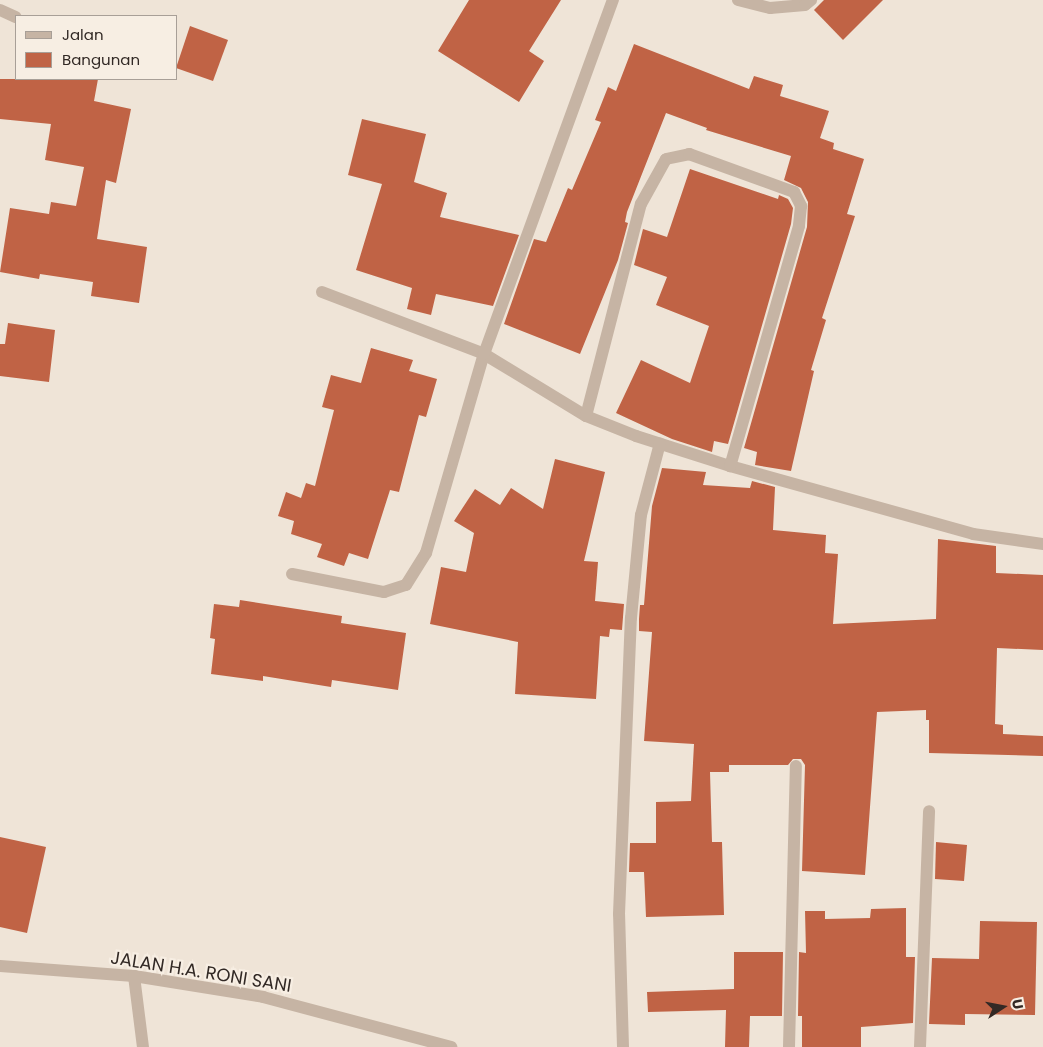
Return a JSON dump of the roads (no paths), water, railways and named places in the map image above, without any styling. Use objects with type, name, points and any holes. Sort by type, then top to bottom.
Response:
[{"type":"street","points":[[292,574],[384,592],[406,585],[426,553],[484,354],[613,0]]},
{"type":"street","points":[[738,0],[770,8],[805,5],[811,0]]},
{"type":"street","points":[[0,10],[15,17]]},
{"type":"street","points":[[586,416],[641,204],[666,159],[689,154],[794,192],[801,206],[799,226],[730,466]]},
{"type":"street","points":[[322,292],[484,354],[586,416],[660,443],[730,466],[973,534],[1043,544]]},
{"type":"street","points":[[623,1047],[619,914],[631,618],[641,514],[660,443]]},
{"type":"street","points":[[789,1047],[796,766]]},
{"type":"street","points":[[920,1047],[930,811]]},
{"type":"street","name":"JALAN H.A. RONI SANI","points":[[0,966],[134,976],[263,997],[451,1047]]},
{"type":"street","points":[[134,976],[143,1047]]}]
